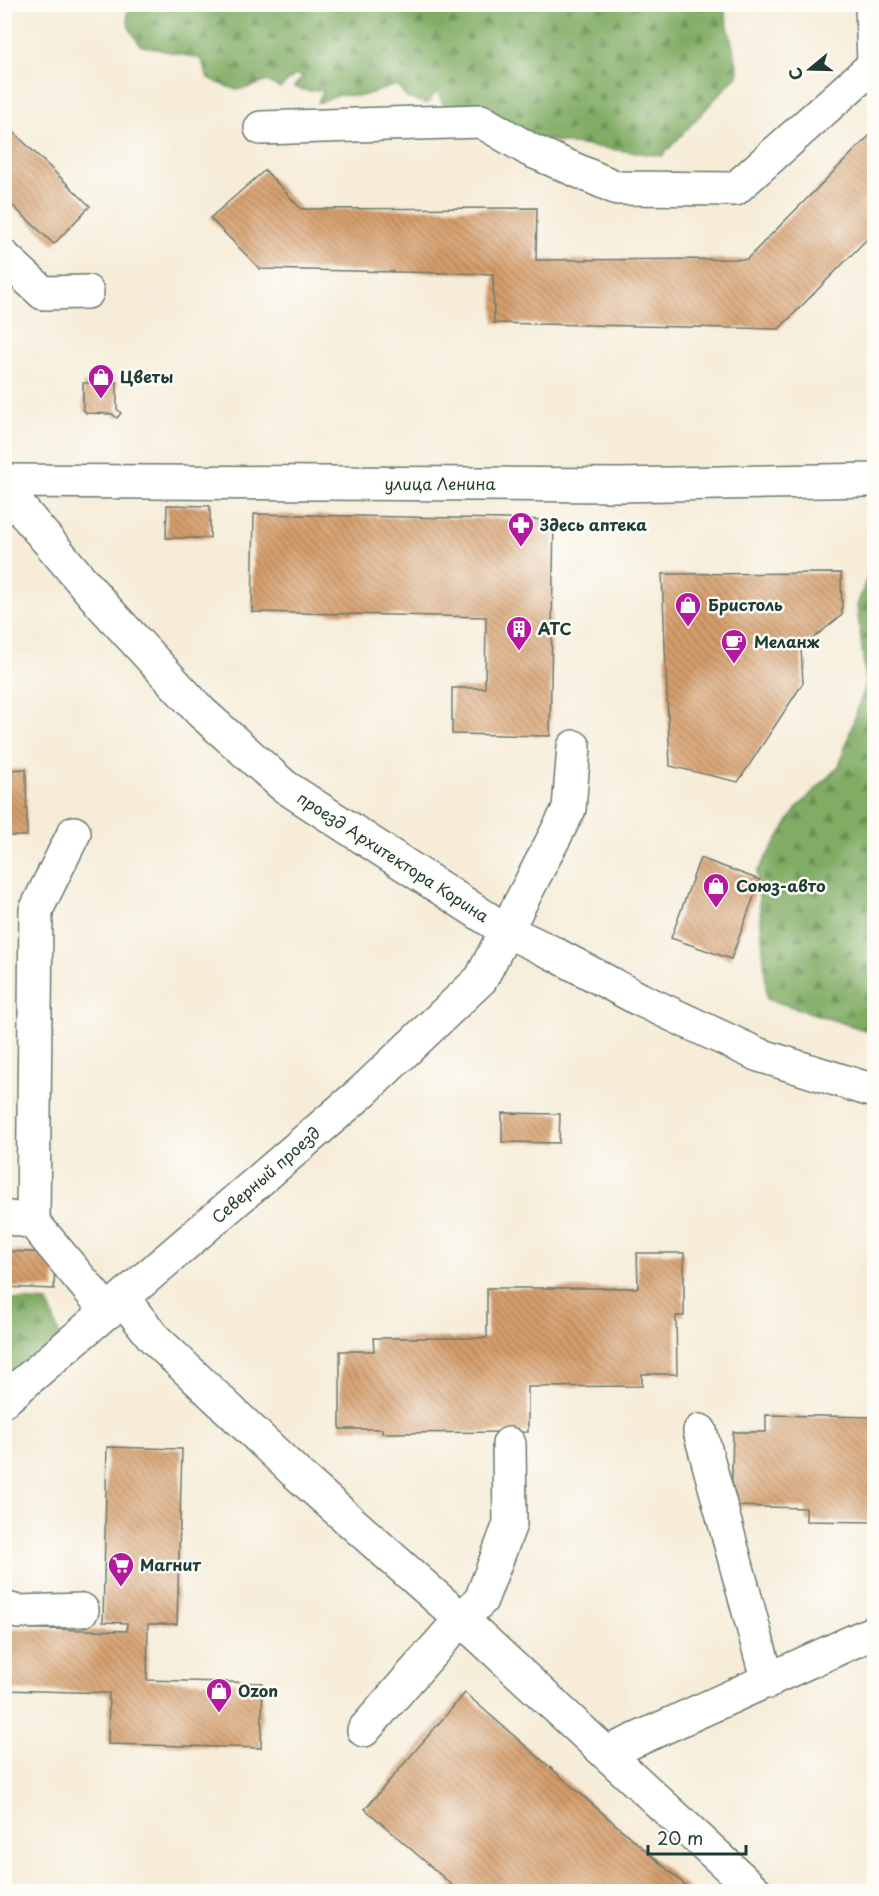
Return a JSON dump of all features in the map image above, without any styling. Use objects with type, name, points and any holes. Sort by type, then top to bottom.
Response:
[{"type":"street","points":[[261,128],[481,121],[530,150],[617,188],[735,189],[874,65],[872,4]]},
{"type":"street","points":[[4,256],[43,293],[87,292]]},
{"type":"street","name":"улица Ленина","points":[[4,481],[621,485],[874,480]]},
{"type":"street","name":"проезд Архитектора Корина","points":[[4,489],[105,608],[201,712],[276,778],[391,858],[505,930],[639,999],[759,1055],[874,1091]]},
{"type":"street","name":"Северный проезд","points":[[4,1400],[362,1092],[481,979],[568,808],[574,747]]},
{"type":"street","points":[[74,833],[36,910],[19,1219],[153,1337],[278,1456],[461,1619],[756,1892]]},
{"type":"street","points":[[700,1431],[768,1682]]},
{"type":"street","points":[[364,1730],[461,1619],[481,1600],[510,1524],[509,1444]]},
{"type":"street","points":[[4,1608],[18,1612],[82,1610]]},
{"type":"street","points":[[607,1753],[874,1632]]},
{"type":"green space","points":[[134,4],[723,5],[739,73],[662,156],[551,141],[444,107],[437,91],[427,104],[407,98],[397,85],[362,96],[338,95],[318,103],[323,90],[308,91],[294,87],[303,76],[295,75],[280,88],[267,81],[243,89],[231,88],[208,78],[201,59],[140,45],[129,27],[127,14]]},
{"type":"green space","points":[[874,557],[874,1033],[767,999],[757,872],[797,808],[839,766],[866,683],[857,606]]},
{"type":"green space","points":[[5,1299],[48,1302],[60,1337],[5,1380]]},
{"type":"building","points":[[4,123],[90,206],[54,244],[4,198]]},
{"type":"building","points":[[874,131],[874,232],[779,329],[494,323],[493,274],[260,269],[210,218],[265,170],[301,209],[537,208],[536,260],[747,259]]},
{"type":"building","points":[[117,382],[117,409],[121,413],[117,418],[112,414],[86,413],[83,409],[83,383]]},
{"type":"building","points":[[167,505],[210,506],[210,538],[166,538]]},
{"type":"building","name":"АТС","points":[[254,514],[554,520],[550,736],[452,734],[452,688],[485,688],[486,617],[252,612]]},
{"type":"building","name":"Меланж","points":[[841,573],[842,615],[801,648],[803,683],[738,782],[670,766],[662,574]]},
{"type":"building","points":[[26,769],[27,836],[7,836],[8,890],[4,890],[4,770]]},
{"type":"building","name":"Союз-авто","points":[[700,858],[760,880],[731,959],[671,938]]},
{"type":"building","points":[[502,1113],[560,1114],[559,1143],[502,1142]]},
{"type":"building","points":[[4,1251],[55,1253],[54,1289],[4,1287]]},
{"type":"building","points":[[637,1253],[684,1253],[684,1316],[676,1316],[677,1374],[642,1374],[642,1386],[528,1387],[528,1432],[382,1433],[382,1429],[340,1429],[340,1351],[374,1351],[373,1338],[487,1338],[487,1288],[638,1288]]},
{"type":"building","points":[[766,1415],[874,1417],[874,1522],[806,1521],[806,1508],[731,1506],[733,1432],[766,1432]]},
{"type":"building","points":[[107,1447],[182,1449],[177,1624],[148,1624],[147,1680],[263,1683],[261,1748],[108,1744],[109,1693],[4,1690],[4,1628],[127,1631],[127,1623],[103,1622]]},
{"type":"building","points":[[465,1693],[693,1892],[446,1892],[452,1885],[365,1809]]},
{"type":"place","name":"Цветы","points":[[101,400]]},
{"type":"place","name":"Здесь аптека","points":[[521,548]]},
{"type":"place","name":"Бристоль","points":[[688,628]]},
{"type":"place","name":"АТС","points":[[519,652]]},
{"type":"place","name":"Меланж","points":[[734,665]]},
{"type":"place","name":"Союз-авто","points":[[716,909]]},
{"type":"place","name":"Магнит","points":[[121,1588]]},
{"type":"place","name":"Ozon","points":[[219,1714]]}]
